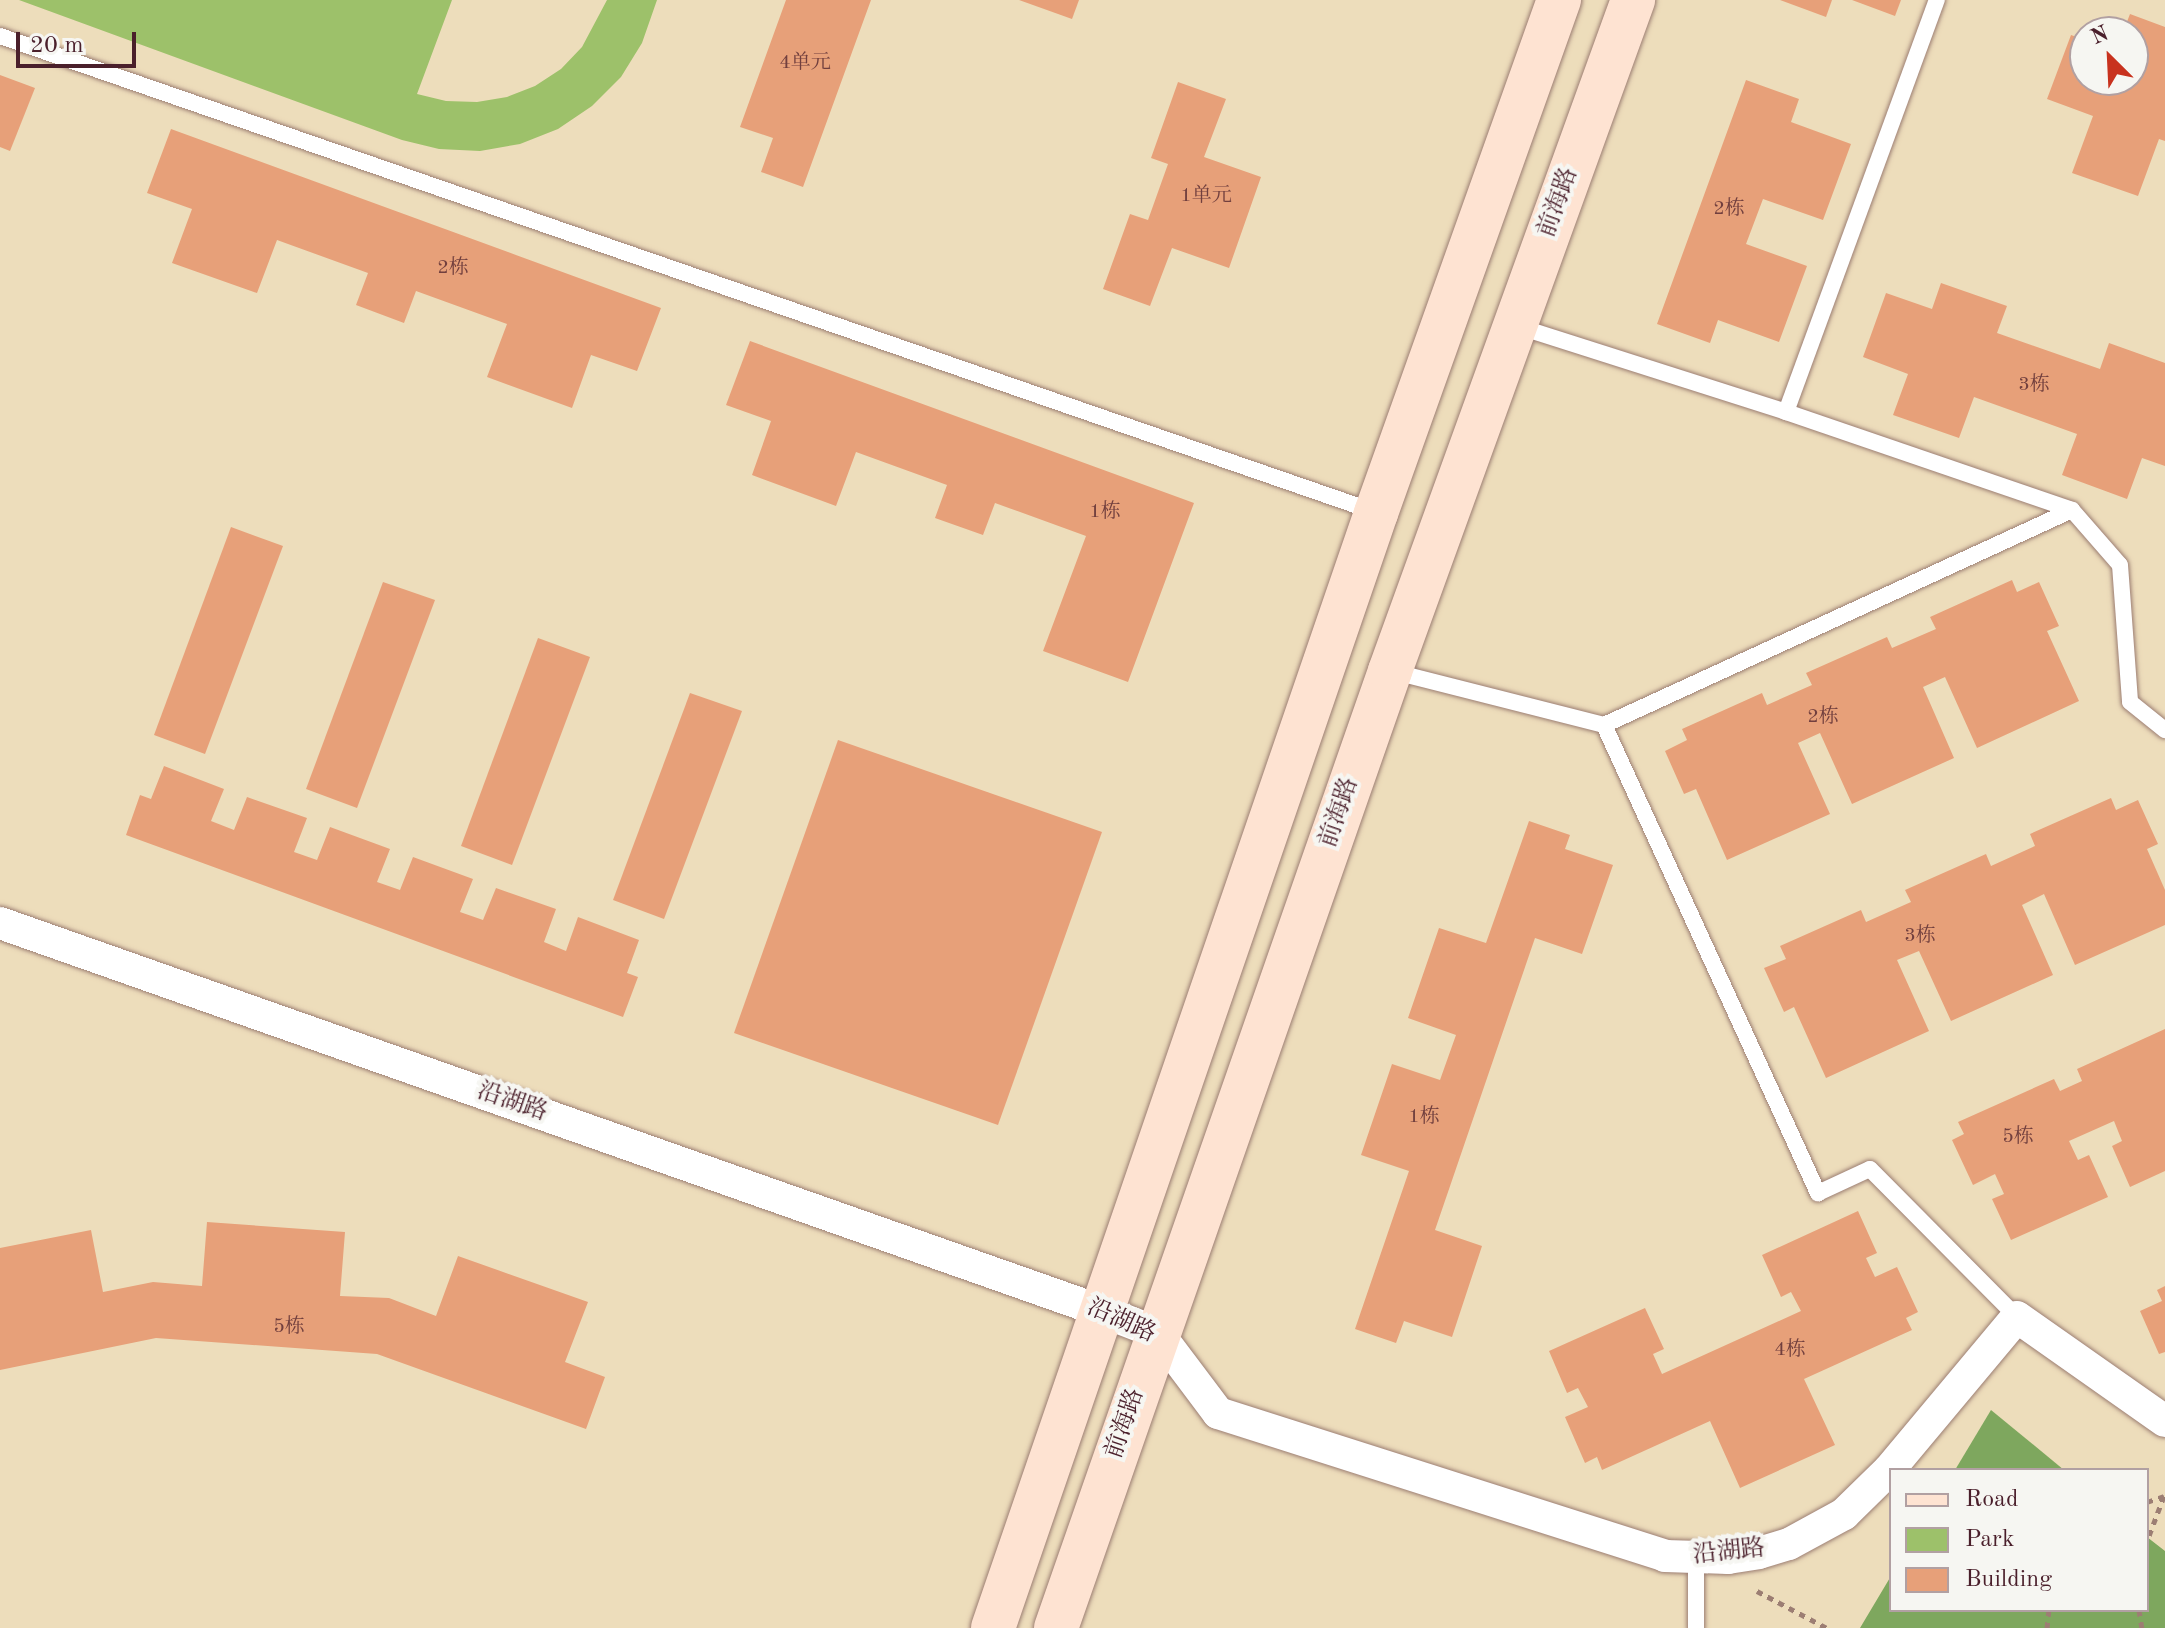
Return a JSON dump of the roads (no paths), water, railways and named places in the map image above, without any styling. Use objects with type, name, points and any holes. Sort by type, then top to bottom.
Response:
[{"type":"street","points":[[993,1628],[1376,513],[1559,0]]},
{"type":"street","name":"前海路","points":[[1056,1628],[1390,671],[1633,0]]},
{"type":"street","name":"沿湖路","points":[[0,923],[1104,1312],[1158,1333],[1218,1413],[1634,1549],[1696,1559],[1743,1556],[1789,1544],[1844,1514],[1889,1470]]},
{"type":"street","points":[[2017,1317],[2165,1421]]},
{"type":"street","name":"沿湖路","points":[[1891,1468],[2017,1317]]},
{"type":"lane","points":[[1786,412],[1937,0]]},
{"type":"lane","points":[[0,36],[1376,513]]},
{"type":"lane","points":[[1515,326],[1786,412],[2072,510],[2120,565],[2130,702],[2165,730]]},
{"type":"lane","points":[[1390,671],[1604,725],[2072,510]]},
{"type":"lane","points":[[1604,725],[1818,1193],[1870,1169],[2017,1317]]},
{"type":"lane","points":[[1696,1559],[1696,1628]]}]
